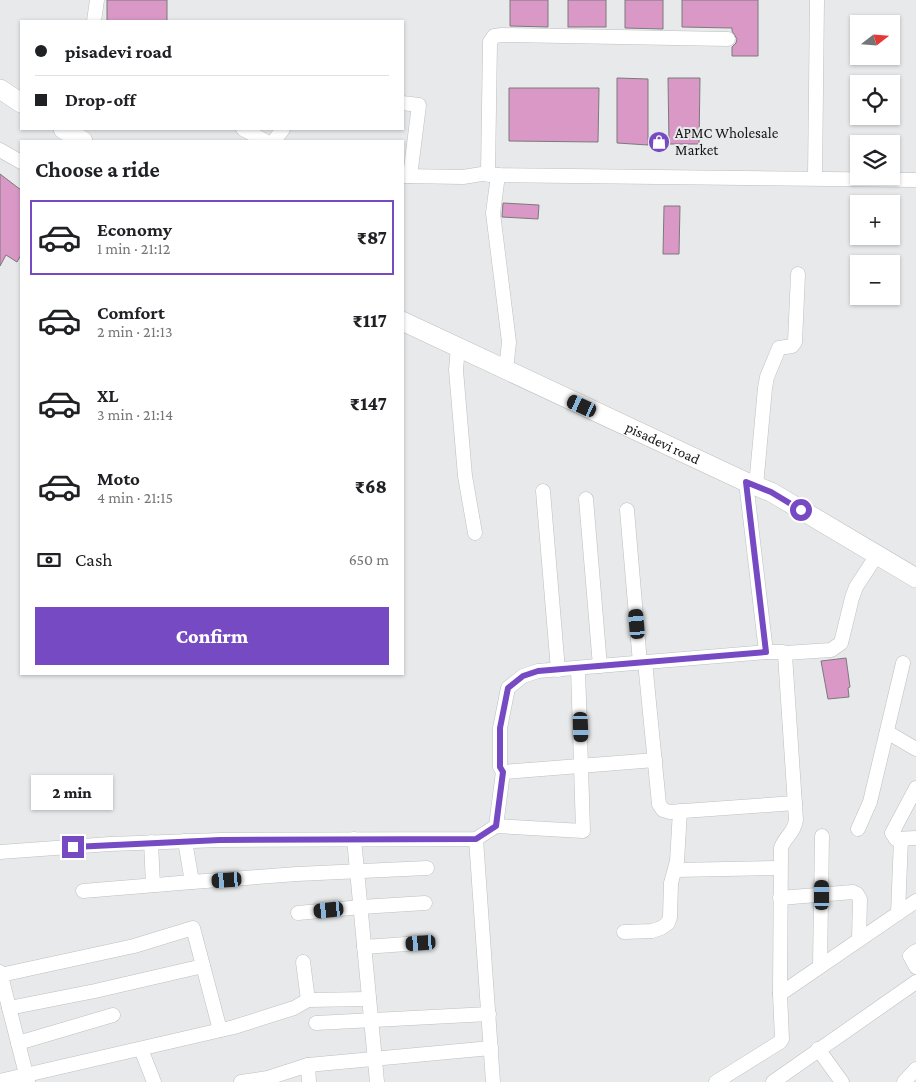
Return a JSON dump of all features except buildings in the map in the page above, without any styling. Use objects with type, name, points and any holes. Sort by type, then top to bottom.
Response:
[{"type":"street","points":[[94,20],[97,0]]},
{"type":"street","points":[[815,177],[817,0]]},
{"type":"street","points":[[506,370],[508,334],[494,213],[490,42],[494,36],[502,34],[728,39]]},
{"type":"street","points":[[0,89],[20,102]]},
{"type":"street","points":[[404,103],[419,105],[406,176],[462,177],[493,174],[815,177],[916,180]]},
{"type":"street","points":[[64,130],[81,140]]},
{"type":"street","points":[[245,130],[263,140]]},
{"type":"street","points":[[0,150],[20,161]]},
{"type":"street","points":[[766,652],[751,484],[767,377],[779,348],[792,346],[795,342],[798,274]]},
{"type":"street","name":"pisadevi road","points":[[404,322],[771,492],[916,578]]},
{"type":"street","points":[[458,347],[456,370],[465,476],[474,533]]},
{"type":"street","points":[[543,491],[558,670]]},
{"type":"street","points":[[586,499],[600,666]]},
{"type":"street","points":[[628,510],[659,804],[663,810],[680,811],[795,803]]},
{"type":"street","points":[[496,826],[503,772],[500,767],[500,728],[508,688],[523,676],[538,671],[643,662],[766,652],[785,653],[831,650],[841,643],[856,587],[877,555]]},
{"type":"street","points":[[716,1082],[780,1042],[782,1036],[780,994],[781,845],[793,832],[796,825],[785,653]]},
{"type":"street","points":[[858,829],[870,802],[903,662]]},
{"type":"street","points":[[0,852],[185,841],[476,839],[496,826],[584,831],[578,668]]},
{"type":"street","points":[[887,732],[916,749]]},
{"type":"street","points":[[503,772],[655,760]]},
{"type":"street","points":[[916,788],[892,833],[894,838],[916,838]]},
{"type":"street","points":[[624,932],[652,931],[668,923],[670,917],[671,883],[677,861],[680,811]]},
{"type":"street","points":[[820,966],[822,836]]},
{"type":"street","points":[[354,839],[377,1082]]},
{"type":"street","points":[[476,839],[493,1082]]},
{"type":"street","points":[[898,913],[901,839]]},
{"type":"street","points":[[185,841],[192,882]]},
{"type":"street","points":[[151,842],[153,886]]},
{"type":"street","points":[[83,891],[297,874],[427,868]]},
{"type":"street","points":[[675,870],[780,868]]},
{"type":"street","points":[[780,898],[852,892],[860,899],[859,940]]},
{"type":"street","points":[[780,994],[916,900]]},
{"type":"street","points":[[298,913],[425,903]]},
{"type":"street","points":[[27,1079],[0,973],[134,946],[193,928],[220,1030]]},
{"type":"street","points":[[364,947],[421,943]]},
{"type":"street","points":[[916,951],[910,956],[916,967]]},
{"type":"street","points":[[303,962],[308,1000]]},
{"type":"street","points":[[9,1008],[95,992],[203,966]]},
{"type":"street","points":[[773,1082],[916,982]]},
{"type":"street","points":[[0,1081],[27,1079],[220,1030],[294,1008],[308,1000],[369,999]]},
{"type":"street","points":[[316,1023],[488,1014]]},
{"type":"street","points":[[18,1043],[114,1015]]},
{"type":"street","points":[[241,1082],[268,1080],[308,1065],[491,1048]]},
{"type":"street","points":[[141,1049],[154,1082]]},
{"type":"street","points":[[818,1049],[842,1082]]},
{"type":"street","points":[[308,1065],[309,1082]]},
{"type":"street","points":[[904,1082],[916,1069]]},
{"type":"place","name":"APMC Wholesale Market","points":[[659,142]]},
{"type":"route","points":[[73,847],[220,840],[476,839],[496,826],[503,772],[500,767],[500,728],[508,688],[523,676],[538,671],[766,652],[746,482],[771,492],[801,510]]}]
